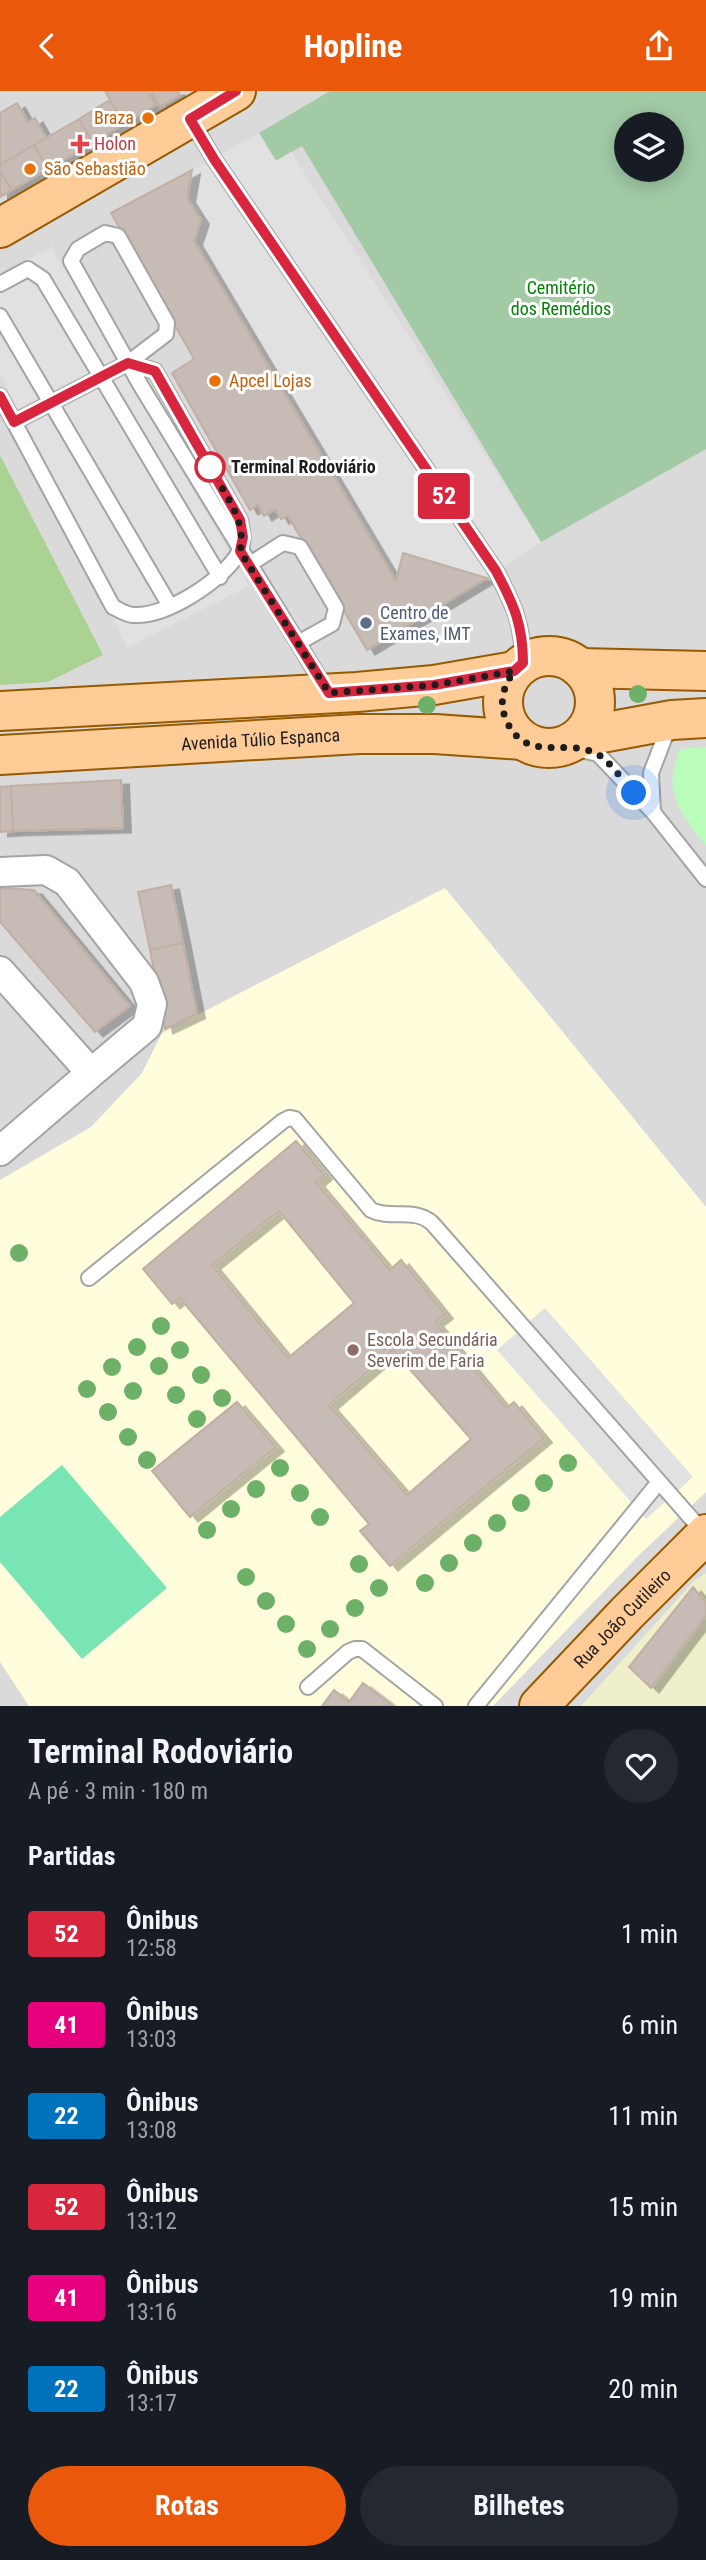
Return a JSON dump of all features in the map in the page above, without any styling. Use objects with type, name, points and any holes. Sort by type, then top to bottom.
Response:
[{"type":"main road","points":[[0,228],[236,91]]},
{"type":"main road","points":[[0,711],[434,685],[518,667],[537,657],[552,656],[567,659],[580,668],[590,680],[595,694],[595,710],[590,725],[572,742]]},
{"type":"main road","points":[[518,667],[505,684],[503,708],[510,730],[522,740]]},
{"type":"main road","points":[[580,668],[706,671]]},
{"type":"main road","name":"Avenida Túlio Espanca","points":[[0,755],[359,734],[435,734],[522,740],[535,747],[549,749],[689,719]]},
{"type":"main road","name":"Rua João Cutileiro","points":[[539,1706],[635,1605],[705,1537]]},
{"type":"street","points":[[0,872],[46,870],[67,882],[144,982],[152,1004],[147,1026],[0,1151]]},
{"type":"street","points":[[0,971],[91,1073]]},
{"type":"lane","points":[[190,119],[496,571],[516,609],[523,638],[518,667]]},
{"type":"lane","points":[[0,396],[113,607],[132,615],[155,613],[220,577],[240,551],[243,537],[240,520],[155,371],[128,363],[71,261],[78,249],[105,233],[118,236],[167,323],[166,334],[128,363],[14,422]]},
{"type":"lane","points":[[0,284],[28,269],[43,279],[220,577]]},
{"type":"lane","points":[[0,316],[170,606]]},
{"type":"lane","points":[[250,565],[284,543],[300,547],[336,608],[331,624],[298,643]]},
{"type":"lane","points":[[240,551],[329,693]]},
{"type":"lane","points":[[653,812],[650,773],[689,719]]},
{"type":"lane","points":[[572,742],[598,754],[653,812],[706,879]]},
{"type":"lane","points":[[89,1277],[283,1121],[295,1119],[371,1210],[378,1214],[418,1214],[432,1223],[705,1537]]},
{"type":"lane","points":[[476,1706],[659,1482]]},
{"type":"lane","points":[[308,1687],[348,1652],[362,1649],[436,1706]]},
{"type":"shaded area","points":[[0,91],[706,91],[706,1706],[0,1706]]},
{"type":"shaded area","name":"Terminal Rodoviário","points":[[259,133],[276,161],[291,152],[541,542],[487,578],[403,553],[396,581],[194,241],[201,220],[187,198],[192,170]]},
{"type":"shaded area","points":[[52,247],[249,586],[127,648],[0,374],[0,274]]},
{"type":"shaded area","name":"Escola Secundária Severim de Faria","points":[[445,888],[706,1207],[706,1492],[639,1555],[493,1706],[29,1706],[0,1662],[0,1180],[91,1127],[142,1073],[162,1033]]},
{"type":"shaded area","points":[[545,1308],[693,1477],[646,1519],[497,1350]]},
{"type":"green space","name":"Cemitério dos Remédios","points":[[330,91],[706,91],[706,449],[541,542],[302,146],[276,161],[259,133]]},
{"type":"green space","points":[[0,455],[103,655],[48,682],[0,685]]},
{"type":"green space","points":[[706,747],[706,846],[688,823],[676,801],[673,778],[680,749]]},
{"type":"green space","points":[[62,1465],[167,1588],[82,1659],[0,1562],[0,1517]]},
{"type":"green space","points":[[706,1573],[706,1706],[581,1706],[694,1581]]},
{"type":"building","points":[[105,91],[148,91],[156,105],[124,124]]},
{"type":"building","points":[[151,91],[177,91],[180,95],[160,107]]},
{"type":"building","points":[[110,100],[124,124],[93,143],[79,119]]},
{"type":"building","points":[[17,103],[28,122],[35,118],[46,138],[0,165],[0,113]]},
{"type":"building","points":[[79,119],[93,143],[48,169],[34,145]]},
{"type":"building","points":[[34,145],[48,169],[12,190],[0,171],[0,165]]},
{"type":"building","name":"Terminal Rodoviário","points":[[192,170],[187,198],[201,220],[194,241],[396,581],[403,553],[487,578],[367,650],[288,516],[281,519],[275,509],[264,516],[258,505],[250,510],[172,373],[194,359],[111,213]]},
{"type":"building","points":[[0,171],[12,190],[0,197]]},
{"type":"building","points":[[121,780],[123,828],[13,831],[11,786]]},
{"type":"building","points":[[11,786],[13,831],[0,832],[0,787]]},
{"type":"building","points":[[171,885],[183,943],[150,950],[138,892]]},
{"type":"building","points":[[0,888],[34,890],[130,1006],[95,1032],[0,922]]},
{"type":"building","points":[[183,943],[197,1014],[165,1029],[150,950]]},
{"type":"building","points":[[296,1141],[324,1175],[316,1182],[390,1270],[401,1260],[445,1314],[435,1322],[506,1408],[514,1402],[544,1438],[390,1566],[360,1531],[369,1524],[180,1298],[172,1304],[143,1269]],"holes":[[[279,1211],[354,1303],[288,1358],[212,1265]],[[393,1350],[471,1439],[407,1495],[329,1405]]]},
{"type":"building","points":[[237,1402],[276,1447],[190,1517],[152,1471]]},
{"type":"building","points":[[693,1587],[706,1603],[706,1615],[651,1688],[629,1667]]},
{"type":"building","points":[[363,1683],[393,1706],[322,1706],[334,1690],[349,1702]]},
{"type":"bus line","name":"52","points":[[0,396],[14,422],[128,363],[155,371],[240,520],[243,537],[240,551],[329,693],[434,685],[514,671],[523,663],[523,638],[516,609],[496,571],[214,159],[190,119],[236,91]]},
{"type":"place","name":"Braza","points":[[148,118]]},
{"type":"place","name":"Holon","points":[[80,144]]},
{"type":"place","name":"São Sebastião","points":[[30,169]]},
{"type":"place","name":"Apcel Lojas","points":[[215,381]]},
{"type":"place","name":"Terminal Rodoviário","points":[[210,467]]},
{"type":"place","name":"Centro de Exames, IMT","points":[[366,623]]},
{"type":"place","name":"Escola Secundária Severim de Faria","points":[[353,1350]]},
{"type":"route","points":[[210,467],[240,520],[243,537],[240,551],[329,693],[434,685],[514,671],[505,684],[502,700],[510,730],[535,747],[549,749],[564,746],[598,754],[634,793]]}]
